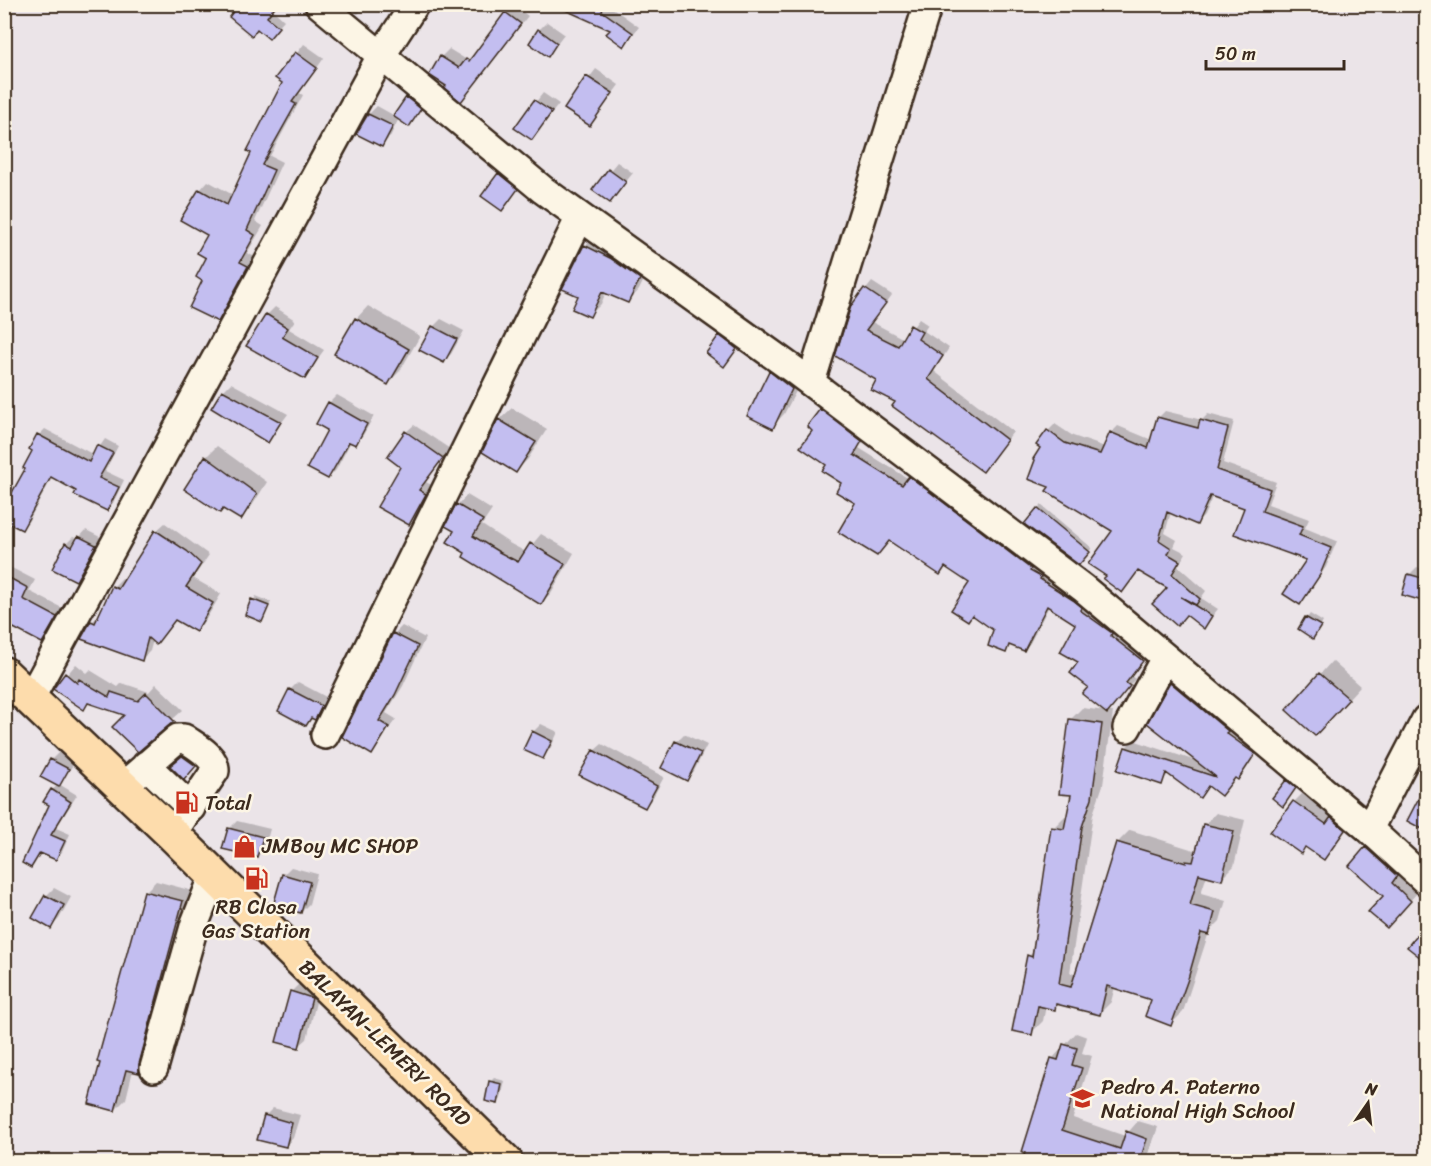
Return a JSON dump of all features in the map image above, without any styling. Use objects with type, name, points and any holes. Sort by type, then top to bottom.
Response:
[{"type":"main road","name":"BALAYAN-LEMERY ROAD","points":[[4,674],[30,699],[134,776],[172,834],[506,1161]]},
{"type":"street","points":[[319,4],[543,190],[811,382],[1083,588],[1369,829],[1426,881]]},
{"type":"street","points":[[30,699],[381,56],[415,4]]},
{"type":"street","points":[[811,382],[928,4]]},
{"type":"street","points":[[325,735],[580,217]]},
{"type":"street","points":[[1127,728],[1165,658]]},
{"type":"street","points":[[1369,829],[1426,719]]},
{"type":"street","points":[[172,834],[191,808],[215,771],[216,765],[211,758],[184,738],[178,738],[134,776],[191,808]]},
{"type":"street","points":[[154,1068],[195,923],[214,875]]},
{"type":"building","points":[[239,4],[277,4],[267,17],[279,27],[269,39],[257,29],[252,36],[229,17]]},
{"type":"building","points":[[552,4],[605,4],[602,11],[633,33],[624,47],[606,34],[610,30]]},
{"type":"building","points":[[505,12],[521,24],[461,102],[444,88],[446,86],[429,75],[440,56],[459,68],[466,59],[469,61]]},
{"type":"building","points":[[538,29],[557,43],[548,57],[529,43]]},
{"type":"building","points":[[295,52],[317,68],[292,102],[296,104],[262,165],[274,170],[247,230],[255,235],[240,262],[248,266],[218,322],[189,308],[202,281],[196,277],[206,258],[197,253],[207,235],[180,220],[199,189],[227,205],[251,153],[247,151],[282,83],[275,78]]},
{"type":"building","points":[[586,76],[613,93],[590,126],[564,109]]},
{"type":"building","points":[[406,97],[421,109],[409,127],[393,116]]},
{"type":"building","points":[[534,100],[552,112],[532,140],[514,128]]},
{"type":"building","points":[[368,114],[393,126],[382,147],[356,134]]},
{"type":"building","points":[[608,169],[626,182],[610,203],[592,190]]},
{"type":"building","points":[[498,173],[518,189],[502,211],[481,196]]},
{"type":"building","points":[[584,245],[610,258],[640,279],[628,303],[602,292],[590,317],[572,309],[578,296],[562,289]]},
{"type":"building","points":[[864,288],[886,303],[866,330],[898,346],[910,325],[922,332],[918,339],[943,356],[928,379],[1007,440],[983,472],[892,406],[895,402],[871,390],[876,380],[835,356],[851,306]]},
{"type":"building","points":[[266,314],[288,328],[282,337],[318,358],[305,379],[246,346]]},
{"type":"building","points":[[355,318],[409,349],[388,385],[334,354]]},
{"type":"building","points":[[432,326],[457,339],[444,363],[419,350]]},
{"type":"building","points":[[719,335],[737,349],[724,367],[706,353]]},
{"type":"building","points":[[769,371],[792,389],[773,429],[747,416]]},
{"type":"building","points":[[222,390],[281,422],[268,443],[211,408]]},
{"type":"building","points":[[328,402],[367,424],[356,445],[349,442],[328,479],[307,468],[327,430],[316,424]]},
{"type":"building","points":[[820,409],[862,441],[854,455],[902,485],[909,476],[1031,569],[1030,571],[1041,577],[1040,579],[1082,607],[1080,610],[1112,633],[1111,636],[1143,661],[1126,683],[1130,686],[1107,714],[1082,694],[1088,687],[1070,673],[1078,662],[1060,652],[1075,624],[1047,606],[1024,651],[1009,645],[1006,653],[988,646],[993,630],[972,615],[968,621],[951,610],[969,583],[945,567],[940,575],[889,541],[877,556],[838,532],[855,503],[836,492],[841,483],[822,471],[826,465],[800,447],[812,431],[807,426]]},
{"type":"building","points":[[1157,417],[1198,428],[1200,420],[1228,428],[1217,470],[1270,489],[1262,511],[1303,526],[1299,535],[1331,548],[1320,575],[1300,605],[1283,594],[1306,560],[1234,534],[1244,508],[1210,496],[1197,525],[1167,512],[1159,540],[1171,548],[1168,554],[1180,561],[1172,574],[1200,599],[1196,605],[1181,597],[1212,616],[1204,629],[1186,615],[1177,626],[1152,604],[1167,588],[1138,571],[1122,593],[1103,579],[1106,576],[1088,564],[1112,531],[1046,491],[1049,487],[1028,479],[1035,460],[1033,459],[1040,448],[1036,445],[1047,430],[1065,443],[1100,454],[1110,432],[1148,448]]},
{"type":"building","points":[[498,419],[536,442],[516,473],[482,452]]},
{"type":"building","points":[[405,431],[443,458],[419,490],[426,494],[409,525],[377,507],[400,467],[387,457]]},
{"type":"building","points":[[37,434],[89,462],[97,445],[113,453],[99,478],[119,487],[107,511],[74,495],[76,491],[51,477],[22,530],[4,521],[4,507],[25,469],[23,468],[32,451],[29,449]]},
{"type":"building","points":[[205,456],[257,494],[241,520],[223,509],[220,513],[184,489]]},
{"type":"building","points":[[456,504],[483,520],[473,536],[499,552],[518,562],[530,543],[565,564],[541,605],[463,557],[465,553],[447,542],[454,531],[445,526]]},
{"type":"building","points":[[1037,508],[1090,552],[1079,565],[1024,524]]},
{"type":"building","points":[[155,530],[187,551],[201,564],[186,587],[213,603],[196,632],[175,620],[156,645],[148,638],[142,661],[81,639],[91,621],[95,623],[112,586],[118,589]]},
{"type":"building","points":[[78,536],[96,545],[76,581],[52,569],[65,543],[72,547]]},
{"type":"building","points":[[1408,574],[1426,579],[1426,602],[1402,595]]},
{"type":"building","points":[[4,575],[28,588],[23,599],[57,617],[42,643],[4,623]]},
{"type":"building","points":[[251,599],[269,606],[262,622],[245,615]]},
{"type":"building","points":[[1305,617],[1321,626],[1313,639],[1298,629]]},
{"type":"building","points":[[393,633],[418,646],[395,695],[379,721],[389,727],[372,755],[342,737]]},
{"type":"building","points":[[65,673],[77,683],[79,679],[109,697],[111,692],[138,701],[146,693],[174,721],[138,752],[112,727],[124,715],[88,703],[84,710],[53,689]]},
{"type":"building","points":[[1319,673],[1349,699],[1315,736],[1286,710]]},
{"type":"building","points":[[1170,682],[1228,731],[1226,733],[1255,754],[1238,780],[1235,778],[1221,796],[1208,786],[1200,798],[1166,773],[1162,785],[1117,770],[1125,747],[1216,777],[1147,723]]},
{"type":"building","points":[[289,689],[322,706],[315,720],[311,718],[306,726],[278,711]]},
{"type":"building","points":[[1069,719],[1102,724],[1092,798],[1082,827],[1059,984],[1071,987],[1116,842],[1186,863],[1186,861],[1193,862],[1203,824],[1234,831],[1222,880],[1199,874],[1190,905],[1215,912],[1209,935],[1201,933],[1171,1026],[1145,1016],[1151,1000],[1107,986],[1100,1015],[1056,1004],[1055,1010],[1038,1006],[1032,1035],[1012,1031],[1027,955],[1032,957],[1051,827],[1064,829],[1071,795],[1059,794]]},
{"type":"building","points":[[532,731],[552,741],[543,759],[523,750]]},
{"type":"building","points":[[675,741],[701,753],[687,781],[661,768]]},
{"type":"building","points":[[593,750],[657,786],[645,808],[579,775]]},
{"type":"building","points":[[182,756],[196,766],[184,780],[170,766]]},
{"type":"building","points":[[50,759],[69,769],[59,787],[40,777]]},
{"type":"building","points":[[1286,780],[1296,788],[1283,807],[1272,798]]},
{"type":"building","points":[[1426,784],[1426,831],[1407,821]]},
{"type":"building","points":[[51,789],[71,802],[51,835],[65,841],[56,860],[40,853],[31,868],[22,863],[49,805],[43,802]]},
{"type":"building","points":[[1293,801],[1326,824],[1331,817],[1345,830],[1324,860],[1305,847],[1301,854],[1270,832]]},
{"type":"building","points":[[228,828],[263,837],[257,857],[222,849]]},
{"type":"building","points":[[1365,847],[1397,876],[1392,883],[1411,901],[1387,928],[1368,912],[1383,896],[1349,866]]},
{"type":"building","points":[[282,874],[310,882],[301,913],[273,906]]},
{"type":"building","points":[[144,891],[183,901],[139,1064],[139,1073],[126,1070],[115,1111],[89,1104],[100,1063],[97,1062]]},
{"type":"building","points":[[45,895],[64,905],[51,929],[32,918]]},
{"type":"building","points":[[1426,924],[1426,962],[1407,947]]},
{"type":"building","points":[[290,991],[312,998],[299,1048],[276,1042]]},
{"type":"building","points":[[1063,1044],[1077,1048],[1072,1065],[1082,1068],[1062,1130],[1120,1149],[1126,1131],[1147,1139],[1141,1157],[1148,1159],[1147,1161],[1022,1161],[1025,1153],[1022,1152],[1051,1058],[1058,1060]]},
{"type":"building","points":[[489,1081],[502,1084],[498,1104],[485,1101]]},
{"type":"building","points":[[264,1115],[292,1123],[286,1147],[257,1140]]},
{"type":"place","name":"Total","points":[[187,803]]},
{"type":"place","name":"JMBoy MC SHOP","points":[[244,846]]},
{"type":"place","name":"RB Closa Gas Station","points":[[256,879]]},
{"type":"place","name":"Pedro A. Paterno National High School","points":[[1083,1099]]}]
